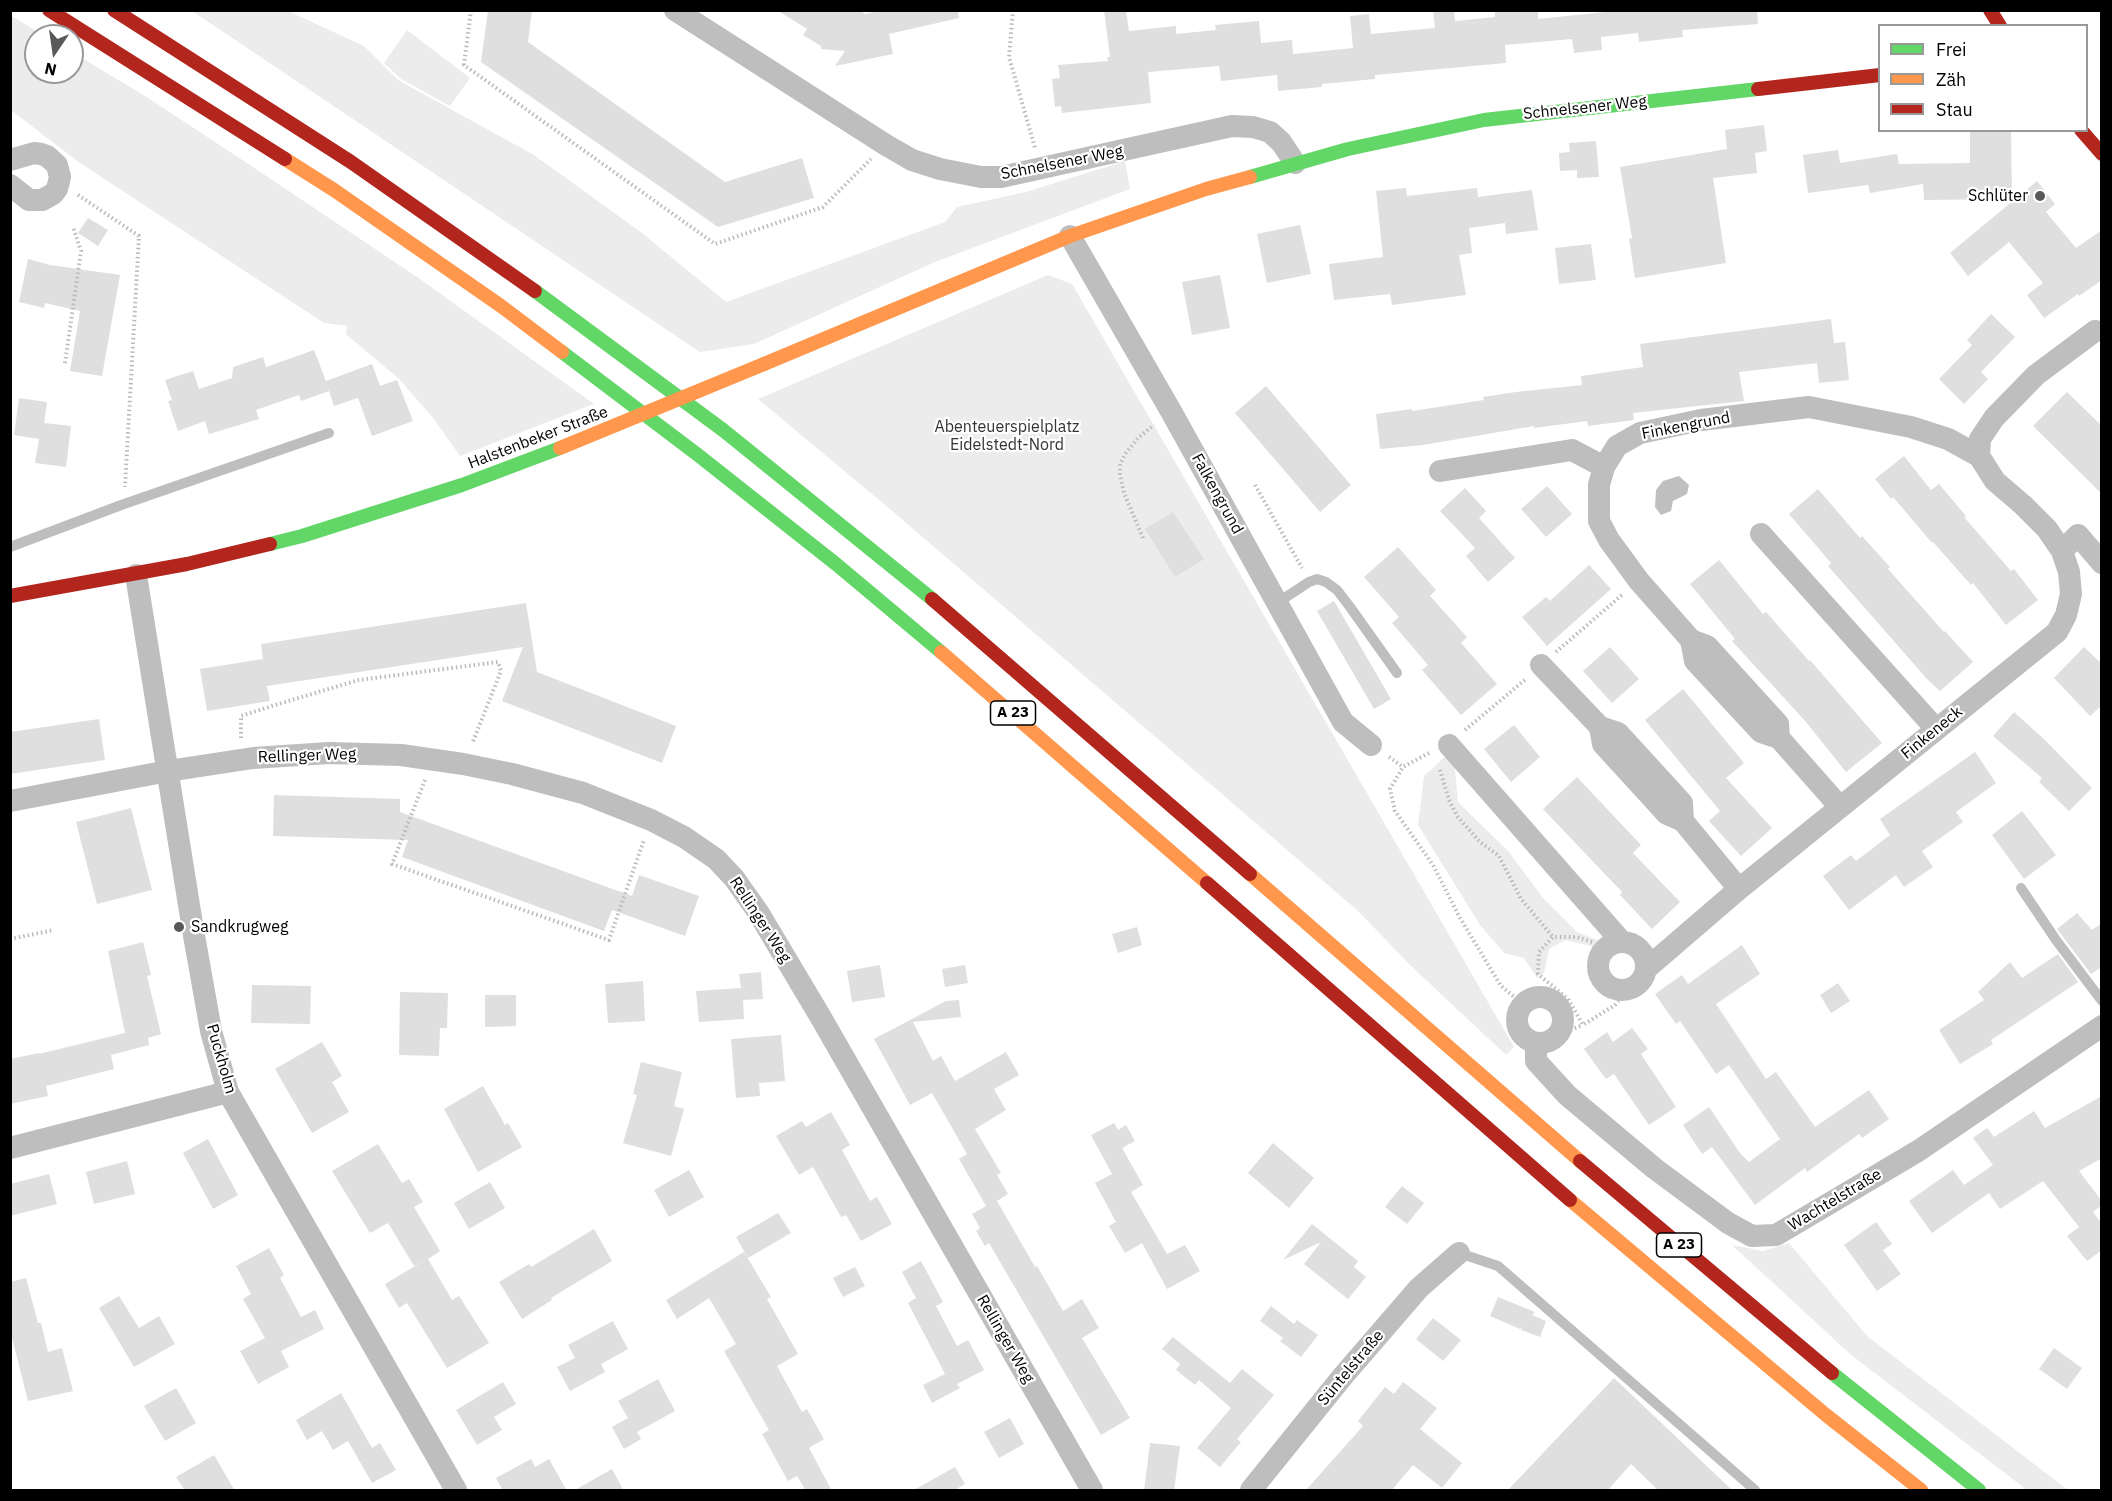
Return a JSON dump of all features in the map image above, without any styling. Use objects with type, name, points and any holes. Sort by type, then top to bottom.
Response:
[{"type":"main road","name":"A 23","points":[[49,10],[344,197],[501,306],[698,454],[970,675],[1574,1204],[1826,1415],[1921,1491]]},
{"type":"main road","name":"A 23","points":[[114,10],[351,162],[525,284],[732,438],[858,538],[992,649],[1598,1177],[1847,1386],[1979,1491]]},
{"type":"main road","points":[[1990,10],[1999,24]]},
{"type":"main road","name":"Schnelsener Weg","points":[[1063,239],[1206,189],[1295,163],[1366,144],[1484,120],[1878,75]]},
{"type":"main road","name":"Halstenbeker Straße","points":[[10,597],[238,553],[302,536],[462,485],[560,448],[1063,239]]},
{"type":"street","name":"Schnelsener Weg","points":[[675,10],[912,160],[960,174],[1001,177],[1232,126],[1253,127],[1270,132],[1281,142],[1295,163]]},
{"type":"street","points":[[10,160],[34,153],[48,156],[57,165],[60,177],[53,194],[35,201],[22,196],[10,185]]},
{"type":"street","name":"Falkengrund","points":[[1063,239],[1173,413],[1343,722],[1371,745]]},
{"type":"street","points":[[1979,456],[1980,439],[1994,418],[2036,375],[2099,332]]},
{"type":"street","name":"Finkengrund","points":[[1840,807],[1779,738],[1778,724],[1707,646],[1690,640],[1639,581],[1609,540],[1599,521],[1599,485],[1604,466],[1617,446],[1640,433],[1701,420],[1809,406],[1911,427],[1948,439],[1979,456]]},
{"type":"street","points":[[1440,471],[1572,450],[1604,466]]},
{"type":"street","name":"Finkeneck","points":[[1627,990],[1640,982],[1646,969],[1739,889],[2057,632],[2066,615],[2071,594],[2069,572],[2062,551],[2047,529],[1995,481],[1979,456]]},
{"type":"street","points":[[1761,534],[1936,729]]},
{"type":"street","points":[[2062,551],[2078,535],[2102,563]]},
{"type":"street","name":"Puckholm","points":[[136,574],[211,1031],[228,1092],[456,1491]]},
{"type":"street","points":[[1541,665],[1600,727],[1618,733],[1682,803],[1683,821],[1739,889]]},
{"type":"street","name":"Rellinger Weg","points":[[10,801],[168,771],[241,760],[329,753],[401,755],[512,774],[582,793],[651,820],[684,837],[716,859],[734,878],[758,912],[1092,1491]]},
{"type":"street","points":[[1443,754],[1613,947],[1637,947],[1646,961],[1646,969]]},
{"type":"street","points":[[1613,947],[1599,964],[1602,978],[1612,988],[1627,990]]},
{"type":"street","name":"Wachtelstraße","points":[[1558,1035],[1564,1020],[1559,1005],[1545,997],[1537,996],[1530,999],[1519,1010],[1517,1023],[1524,1036],[1536,1043],[1536,1061],[1567,1095],[1654,1168],[1728,1223],[1752,1236],[1776,1235],[1918,1151],[2102,1026]]},
{"type":"street","points":[[1536,1043],[1548,1042],[1558,1035]]},
{"type":"street","points":[[10,1148],[228,1092]]},
{"type":"street","name":"Süntelstraße","points":[[1251,1491],[1343,1376],[1419,1288],[1459,1253]]},
{"type":"lane","points":[[10,547],[124,504],[329,433]]},
{"type":"lane","points":[[1277,603],[1309,582],[1317,579],[1326,582],[1337,590],[1397,673]]},
{"type":"lane","points":[[2021,888],[2056,940],[2102,1001]]},
{"type":"lane","points":[[1459,1253],[1498,1266],[1755,1491]]},
{"type":"path","points":[[471,10],[464,65],[715,244],[823,207],[886,145]]},
{"type":"path","points":[[1013,10],[1009,57],[1041,169]]},
{"type":"path","points":[[59,183],[139,236],[124,504]]},
{"type":"path","points":[[65,363],[81,251],[73,227]]},
{"type":"path","points":[[1143,538],[1124,493],[1120,464],[1138,438],[1154,424],[1173,413]]},
{"type":"path","points":[[1255,485],[1309,582]]},
{"type":"path","points":[[241,760],[241,716],[359,681],[498,662],[501,671],[464,764]]},
{"type":"path","points":[[1443,754],[1449,800],[1457,816],[1480,842],[1499,856],[1521,899],[1553,937]]},
{"type":"path","points":[[433,759],[392,864],[609,940],[651,820]]},
{"type":"path","points":[[10,939],[54,930]]},
{"type":"path","points":[[1583,1025],[1568,999],[1538,974],[1539,952],[1553,937],[1577,937],[1613,947]]},
{"type":"path","points":[[1558,1035],[1583,1025],[1615,1005],[1627,990]]},
{"type":"green space","points":[[192,11],[288,11],[364,46],[398,80],[534,155],[642,233],[726,302],[945,222],[957,207],[1026,192],[1125,161],[1130,189],[935,262],[754,344],[700,352]]},
{"type":"green space","points":[[10,15],[25,24],[24,84],[84,84],[84,59],[145,96],[420,279],[594,404],[460,456],[434,419],[399,379],[346,334],[347,326],[324,323],[77,161],[11,110]]},
{"type":"green space","points":[[407,30],[470,78],[450,106],[401,79],[384,63]]},
{"type":"green space","name":"Abenteuerspielplatz Eidelstedt-Nord","points":[[1048,275],[1072,284],[1514,1047],[1506,1055],[1411,966],[1357,910],[891,510],[758,399]]},
{"type":"green space","points":[[1450,752],[1455,769],[1458,802],[1509,852],[1543,898],[1577,932],[1605,943],[1595,955],[1591,946],[1565,940],[1549,949],[1544,973],[1537,978],[1524,958],[1504,953],[1480,925],[1418,825],[1424,776]]},
{"type":"green space","points":[[1789,1243],[1867,1336],[2068,1490],[2027,1490],[1850,1354],[1732,1245],[1763,1251]]},
{"type":"shaded area","points":[[1679,476],[1689,485],[1687,494],[1673,501],[1671,511],[1661,515],[1655,507],[1656,490],[1663,481]]},
{"type":"building","points":[[488,10],[532,10],[528,42],[725,182],[802,158],[814,198],[718,227],[481,62]]},
{"type":"building","points":[[777,10],[859,10],[865,14],[882,10],[958,10],[959,18],[889,34],[893,54],[835,66],[845,51],[821,49],[821,46],[803,35],[807,29]]},
{"type":"building","points":[[1104,10],[1126,10],[1129,31],[1176,26],[1176,34],[1216,30],[1215,25],[1259,21],[1261,43],[1292,40],[1293,54],[1353,48],[1350,16],[1369,14],[1371,34],[1435,28],[1433,10],[1454,10],[1455,21],[1495,17],[1495,10],[1538,10],[1538,19],[1625,10],[1757,10],[1758,24],[1682,30],[1683,37],[1639,42],[1638,33],[1601,37],[1602,50],[1574,53],[1572,39],[1505,45],[1506,63],[1375,75],[1375,79],[1278,91],[1277,75],[1221,81],[1219,66],[1148,72],[1151,103],[1062,113],[1061,106],[1055,107],[1052,79],[1060,78],[1058,65],[1108,61],[1107,57],[1110,57]]},
{"type":"building","points":[[1764,125],[1767,151],[1755,153],[1757,173],[1713,178],[1726,263],[1635,278],[1629,239],[1632,238],[1620,167],[1727,149],[1725,130]]},
{"type":"building","points":[[1970,132],[2011,132],[2012,199],[1924,200],[1923,184],[1870,193],[1868,185],[1808,193],[1803,155],[1838,150],[1840,163],[1897,154],[1899,164],[1970,163]]},
{"type":"building","points":[[1596,141],[1599,177],[1577,178],[1577,170],[1560,171],[1559,153],[1570,152],[1569,143]]},
{"type":"building","points":[[2037,181],[2055,204],[2046,212],[2076,248],[2102,230],[2102,280],[2044,318],[2027,295],[2043,283],[2009,242],[1968,276],[1950,253]]},
{"type":"building","points":[[1406,188],[1407,196],[1477,188],[1478,197],[1532,190],[1538,230],[1506,234],[1505,223],[1469,228],[1472,253],[1459,255],[1466,295],[1392,305],[1390,294],[1334,300],[1329,264],[1383,257],[1376,191]]},
{"type":"building","points":[[88,218],[108,230],[98,246],[78,233]]},
{"type":"building","points":[[1300,225],[1311,274],[1267,283],[1257,234]]},
{"type":"building","points":[[1591,244],[1596,280],[1559,284],[1555,248]]},
{"type":"building","points":[[28,259],[50,265],[120,275],[102,376],[70,371],[80,311],[45,303],[44,308],[19,302]]},
{"type":"building","points":[[1220,275],[1230,328],[1192,335],[1182,282]]},
{"type":"building","points":[[1991,314],[2015,337],[1981,372],[1988,379],[1964,404],[1939,379],[1972,345],[1967,340]]},
{"type":"building","points":[[1831,319],[1834,343],[1845,342],[1849,380],[1819,383],[1817,363],[1739,372],[1744,401],[1633,413],[1634,420],[1588,426],[1587,421],[1534,428],[1534,426],[1423,445],[1380,449],[1376,414],[1484,400],[1483,397],[1516,392],[1582,385],[1581,376],[1643,367],[1640,344]]},
{"type":"building","points":[[314,350],[326,381],[372,364],[380,386],[397,380],[413,421],[372,436],[358,398],[334,406],[329,391],[301,401],[299,395],[256,410],[259,419],[209,434],[205,421],[178,431],[168,401],[172,400],[165,380],[193,371],[199,389],[232,378],[233,367],[263,357],[266,367]]},
{"type":"building","points":[[1266,386],[1351,485],[1320,512],[1235,413]]},
{"type":"building","points":[[2067,392],[2102,426],[2102,494],[2033,426]]},
{"type":"building","points":[[19,398],[47,402],[44,423],[71,426],[66,467],[35,463],[39,439],[14,435]]},
{"type":"building","points":[[1904,456],[1931,490],[1939,484],[1966,516],[1964,517],[2011,571],[2014,569],[2038,600],[2006,625],[1973,583],[1971,585],[1875,479]]},
{"type":"building","points":[[1547,486],[1572,514],[1546,537],[1521,509]]},
{"type":"building","points":[[1465,488],[1486,511],[1479,518],[1515,558],[1488,582],[1466,556],[1475,548],[1440,511]]},
{"type":"building","points":[[1818,489],[1973,662],[1940,691],[1828,566],[1831,563],[1789,514]]},
{"type":"building","points":[[1173,512],[1204,559],[1175,577],[1145,529]]},
{"type":"building","points":[[1398,547],[1436,590],[1430,596],[1467,637],[1461,643],[1497,684],[1461,715],[1422,670],[1428,665],[1392,623],[1399,617],[1364,577]]},
{"type":"building","points":[[1719,560],[1763,614],[1766,612],[1882,743],[1846,772],[1806,722],[1732,641],[1735,639],[1690,584]]},
{"type":"building","points":[[1589,565],[1611,589],[1547,646],[1522,617],[1546,597],[1550,601]]},
{"type":"building","points":[[1334,601],[1391,699],[1374,709],[1317,611]]},
{"type":"building","points":[[526,603],[537,672],[676,726],[662,763],[502,701],[523,647],[267,686],[270,701],[207,711],[200,669],[263,659],[261,644]]},
{"type":"building","points":[[1610,647],[1639,679],[1612,703],[1583,671]]},
{"type":"building","points":[[2084,647],[2102,664],[2102,705],[2090,716],[2054,678]]},
{"type":"building","points":[[1683,689],[1744,763],[1726,778],[1772,828],[1741,856],[1709,821],[1720,811],[1645,720]]},
{"type":"building","points":[[2014,712],[2092,788],[2069,811],[2039,782],[2042,778],[1993,736]]},
{"type":"building","points":[[99,719],[105,760],[10,774],[10,732]]},
{"type":"building","points":[[1514,725],[1540,757],[1511,782],[1484,749]]},
{"type":"building","points":[[1975,752],[1996,783],[1956,812],[1963,822],[1922,851],[1933,867],[1904,887],[1896,875],[1849,910],[1823,876],[1851,855],[1856,861],[1890,835],[1880,819]]},
{"type":"building","points":[[1577,777],[1641,845],[1633,853],[1680,902],[1652,929],[1620,895],[1622,892],[1543,809]]},
{"type":"building","points":[[274,795],[400,799],[400,812],[632,896],[639,875],[699,896],[685,936],[612,910],[604,931],[402,857],[408,840],[273,836]]},
{"type":"building","points":[[131,808],[152,890],[97,904],[76,822]]},
{"type":"building","points":[[2022,811],[2056,855],[2024,879],[1992,835]]},
{"type":"building","points":[[2077,913],[2092,930],[2102,923],[2102,967],[2091,974],[2057,929]]},
{"type":"building","points":[[1137,927],[1142,945],[1118,953],[1112,934]]},
{"type":"building","points":[[143,942],[151,975],[147,976],[161,1034],[148,1038],[149,1045],[111,1055],[114,1069],[46,1086],[48,1096],[10,1104],[10,1059],[125,1033],[108,951]]},
{"type":"building","points":[[1742,945],[1760,974],[1716,1004],[1766,1079],[1776,1072],[1815,1127],[1869,1090],[1889,1119],[1862,1138],[1859,1134],[1807,1172],[1805,1168],[1755,1205],[1712,1147],[1702,1154],[1683,1125],[1709,1107],[1740,1153],[1749,1162],[1780,1139],[1729,1065],[1716,1074],[1680,1021],[1676,1024],[1655,994],[1682,975],[1688,984]]},
{"type":"building","points":[[2058,954],[2078,982],[1991,1040],[1993,1044],[1960,1064],[1939,1030],[1984,1000],[1978,992],[2010,962],[2022,978]]},
{"type":"building","points":[[880,965],[885,997],[852,1002],[847,971]]},
{"type":"building","points":[[965,965],[968,983],[945,987],[942,969]]},
{"type":"building","points":[[761,972],[763,999],[743,1000],[744,1019],[699,1022],[696,991],[741,988],[739,974]]},
{"type":"building","points":[[643,981],[645,1021],[608,1023],[605,984]]},
{"type":"building","points":[[1838,983],[1850,1001],[1831,1013],[1820,995]]},
{"type":"building","points":[[252,985],[311,986],[310,1024],[251,1023]]},
{"type":"building","points":[[400,992],[448,993],[447,1028],[440,1028],[439,1056],[399,1055]]},
{"type":"building","points":[[485,995],[516,995],[516,1026],[485,1027]]},
{"type":"building","points":[[959,1000],[961,1017],[913,1022],[933,1061],[941,1056],[955,1081],[1006,1052],[1019,1075],[994,1089],[1006,1110],[975,1129],[1001,1173],[997,1175],[1008,1194],[997,1201],[1035,1267],[1037,1266],[1063,1311],[1082,1299],[1099,1328],[1082,1338],[1130,1418],[1101,1435],[989,1243],[985,1246],[976,1231],[980,1228],[972,1214],[986,1206],[959,1159],[967,1154],[932,1093],[910,1105],[874,1039],[946,1001]]},
{"type":"building","points":[[1632,1028],[1648,1049],[1641,1054],[1676,1107],[1649,1125],[1614,1074],[1606,1079],[1584,1049],[1607,1032],[1613,1042]]},
{"type":"building","points":[[781,1035],[785,1081],[759,1083],[760,1096],[736,1098],[731,1039]]},
{"type":"building","points":[[322,1042],[342,1076],[332,1082],[349,1112],[312,1133],[275,1069]]},
{"type":"building","points":[[641,1062],[682,1072],[674,1106],[684,1109],[671,1156],[623,1143],[637,1095],[633,1094]]},
{"type":"building","points":[[483,1086],[505,1125],[508,1123],[522,1147],[478,1172],[444,1109]]},
{"type":"building","points":[[2102,1096],[2102,1158],[2079,1171],[2102,1201],[2102,1205],[2093,1212],[2102,1224],[2102,1250],[2087,1261],[2067,1236],[2079,1227],[2043,1181],[2000,1209],[1989,1193],[1932,1233],[1909,1201],[1953,1170],[1964,1185],[1993,1165],[1973,1138],[1987,1128],[1994,1137],[2034,1111],[2045,1128]]},
{"type":"building","points":[[831,1112],[850,1145],[842,1150],[870,1201],[877,1197],[892,1224],[861,1241],[846,1215],[841,1217],[813,1167],[799,1175],[776,1136],[802,1121],[806,1127]]},
{"type":"building","points":[[1114,1123],[1118,1130],[1126,1125],[1135,1141],[1122,1148],[1143,1185],[1131,1192],[1167,1254],[1185,1245],[1200,1271],[1167,1289],[1142,1243],[1125,1253],[1109,1226],[1116,1222],[1095,1183],[1112,1174],[1091,1135]]},
{"type":"building","points":[[208,1139],[238,1195],[213,1209],[183,1153]]},
{"type":"building","points":[[1273,1143],[1314,1178],[1289,1208],[1248,1173]]},
{"type":"building","points":[[378,1144],[402,1183],[409,1179],[423,1202],[414,1207],[440,1251],[428,1259],[452,1300],[459,1296],[489,1343],[447,1368],[407,1303],[399,1308],[385,1284],[425,1260],[414,1266],[388,1223],[370,1233],[332,1171]]},
{"type":"building","points":[[127,1161],[135,1194],[94,1204],[86,1172]]},
{"type":"building","points":[[689,1170],[704,1197],[669,1217],[654,1190]]},
{"type":"building","points":[[49,1174],[57,1204],[10,1216],[10,1184]]},
{"type":"building","points":[[490,1182],[505,1208],[469,1229],[454,1203]]},
{"type":"building","points":[[1402,1186],[1424,1203],[1407,1224],[1385,1207]]},
{"type":"building","points":[[778,1213],[791,1233],[748,1258],[736,1237]]},
{"type":"building","points":[[1876,1222],[1892,1244],[1883,1250],[1901,1274],[1877,1291],[1844,1245]]},
{"type":"building","points":[[1312,1224],[1358,1261],[1354,1267],[1366,1277],[1348,1299],[1304,1264],[1321,1242],[1283,1260]]},
{"type":"building","points":[[594,1229],[612,1261],[551,1298],[552,1300],[522,1319],[499,1282],[529,1264],[531,1267]]},
{"type":"building","points":[[269,1248],[284,1275],[280,1278],[301,1317],[315,1310],[324,1329],[281,1351],[289,1367],[258,1384],[240,1351],[265,1338],[243,1299],[251,1294],[236,1266]]},
{"type":"building","points":[[744,1252],[771,1297],[767,1299],[798,1354],[777,1366],[802,1412],[807,1409],[824,1439],[809,1448],[832,1491],[806,1491],[797,1476],[788,1481],[762,1434],[769,1430],[724,1351],[736,1344],[709,1298],[677,1319],[666,1300]]},
{"type":"building","points":[[921,1261],[943,1302],[936,1306],[957,1346],[968,1340],[984,1370],[957,1384],[960,1388],[932,1403],[923,1385],[945,1374],[908,1303],[916,1298],[902,1272]]},
{"type":"building","points":[[855,1267],[865,1286],[843,1297],[833,1278]]},
{"type":"building","points":[[26,1278],[48,1352],[62,1348],[73,1391],[28,1401],[10,1330],[10,1282]]},
{"type":"building","points":[[119,1296],[139,1328],[159,1316],[175,1344],[134,1367],[99,1308]]},
{"type":"building","points":[[1498,1297],[1535,1312],[1532,1315],[1546,1321],[1540,1337],[1521,1330],[1522,1327],[1520,1329],[1490,1316]]},
{"type":"building","points":[[1271,1306],[1294,1324],[1297,1320],[1318,1335],[1301,1357],[1280,1341],[1283,1338],[1260,1321]]},
{"type":"building","points":[[1433,1318],[1461,1340],[1443,1361],[1416,1339]]},
{"type":"building","points":[[613,1321],[628,1349],[601,1364],[605,1372],[570,1391],[557,1367],[575,1358],[568,1345]]},
{"type":"building","points":[[1173,1337],[1230,1383],[1242,1369],[1274,1395],[1237,1439],[1241,1442],[1220,1467],[1197,1448],[1231,1408],[1199,1380],[1195,1385],[1176,1370],[1180,1364],[1162,1349]]},
{"type":"building","points":[[2054,1348],[2082,1368],[2067,1389],[2039,1369]]},
{"type":"building","points":[[1614,1378],[1733,1491],[1659,1491],[1631,1464],[1607,1491],[1507,1491]]},
{"type":"building","points":[[658,1379],[675,1411],[637,1432],[641,1439],[624,1449],[612,1427],[628,1418],[618,1401]]},
{"type":"building","points":[[503,1382],[516,1404],[494,1417],[502,1430],[477,1445],[456,1410]]},
{"type":"building","points":[[1403,1382],[1437,1408],[1420,1429],[1462,1463],[1442,1488],[1413,1465],[1391,1491],[1305,1491],[1363,1426],[1358,1421],[1385,1387],[1394,1394]]},
{"type":"building","points":[[176,1388],[196,1423],[165,1441],[144,1406]]},
{"type":"building","points":[[341,1393],[372,1448],[380,1443],[396,1470],[372,1483],[348,1441],[333,1450],[322,1431],[307,1440],[296,1420]]},
{"type":"building","points":[[1010,1418],[1024,1444],[999,1458],[984,1432]]},
{"type":"building","points":[[1150,1443],[1180,1446],[1174,1491],[1144,1491]]},
{"type":"building","points":[[214,1455],[235,1491],[185,1491],[176,1477]]},
{"type":"building","points":[[531,1459],[535,1467],[549,1459],[567,1491],[503,1491],[496,1478]]},
{"type":"building","points":[[955,1467],[965,1484],[953,1491],[912,1491]]},
{"type":"building","points":[[612,1469],[624,1491],[573,1491]]},
{"type":"traffic: fast","points":[[1250,177],[1348,149],[1484,120],[1758,89]]},
{"type":"traffic: fast","points":[[535,291],[723,430],[932,599]]},
{"type":"traffic: fast","points":[[562,352],[836,564],[941,652]]},
{"type":"traffic: fast","points":[[270,544],[462,485],[560,448]]},
{"type":"traffic: fast","points":[[1832,1373],[1979,1490]]},
{"type":"traffic: slow","points":[[285,159],[334,190],[501,306],[562,352]]},
{"type":"traffic: slow","points":[[764,364],[1070,236],[1206,189],[1250,177]]},
{"type":"traffic: slow","points":[[560,448],[764,364]]},
{"type":"traffic: slow","points":[[941,652],[1207,883]]},
{"type":"traffic: slow","points":[[1250,874],[1580,1161]]},
{"type":"traffic: slow","points":[[1570,1200],[1826,1415],[1921,1490]]},
{"type":"traffic: jam","points":[[49,10],[285,159]]},
{"type":"traffic: jam","points":[[114,10],[351,162],[535,291]]},
{"type":"traffic: jam","points":[[1990,10],[1999,24]]},
{"type":"traffic: jam","points":[[1758,89],[1878,75]]},
{"type":"traffic: jam","points":[[2083,132],[2102,154]]},
{"type":"traffic: jam","points":[[10,596],[187,564],[270,544]]},
{"type":"traffic: jam","points":[[932,599],[1250,874]]},
{"type":"traffic: jam","points":[[1207,883],[1570,1200]]},
{"type":"traffic: jam","points":[[1580,1161],[1832,1373]]},
{"type":"place","name":"Schlüter","points":[[2040,196]]},
{"type":"place","name":"Sandkrugweg","points":[[179,927]]}]
